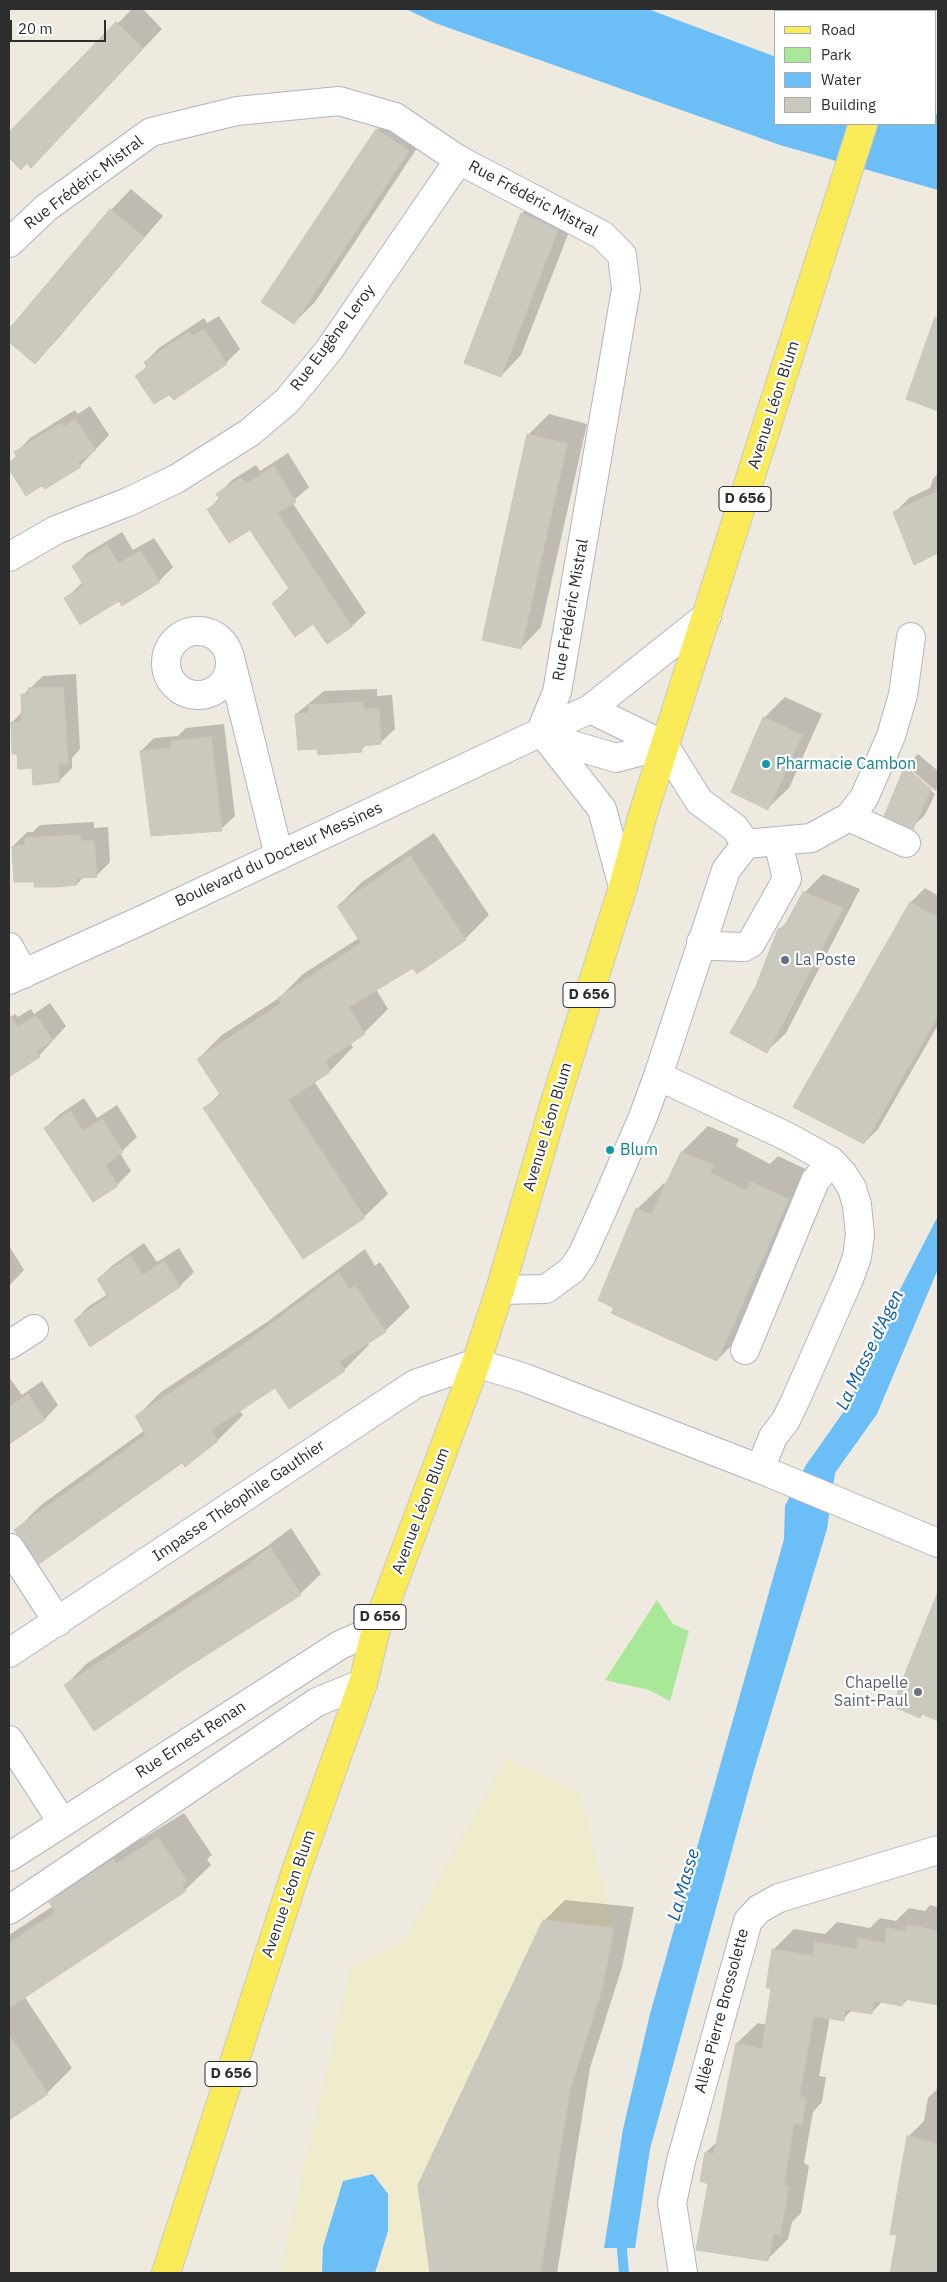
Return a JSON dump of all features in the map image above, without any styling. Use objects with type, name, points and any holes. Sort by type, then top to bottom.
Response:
[{"type":"main road","name":"Avenue Léon Blum","points":[[166,2273],[295,1874],[363,1683],[376,1629],[476,1363],[500,1290],[555,1102],[623,887],[642,814],[864,125]]},
{"type":"street","name":"Rue Frédéric Mistral","points":[[9,243],[46,208],[151,132],[237,111],[340,101],[395,117],[459,160],[602,235],[622,255],[626,289],[557,692],[543,734]]},
{"type":"street","name":"Rue Eugène Leroy","points":[[9,557],[56,530],[128,502],[176,479],[249,433],[287,401],[329,350],[459,160]]},
{"type":"street","points":[[543,734],[590,709],[707,616]]},
{"type":"street","points":[[500,1290],[546,1289],[572,1270],[582,1255],[643,1117],[726,870],[746,844],[811,838],[849,817],[864,798],[891,736],[903,695],[910,637]]},
{"type":"street","points":[[230,657],[279,856]]},
{"type":"street","points":[[590,709],[664,745],[699,801],[735,828],[746,844]]},
{"type":"street","points":[[543,734],[616,758],[664,745]]},
{"type":"street","points":[[543,734],[602,809],[623,887]]},
{"type":"street","name":"Boulevard du Docteur Messines","points":[[17,977],[543,734]]},
{"type":"street","points":[[849,817],[906,843]]},
{"type":"street","points":[[701,942],[713,946],[744,947],[752,943],[787,879],[778,842]]},
{"type":"street","points":[[9,946],[17,977]]},
{"type":"street","points":[[658,1076],[788,1137],[831,1161],[852,1188],[857,1205],[860,1235],[857,1257],[796,1399],[786,1420],[773,1437],[760,1469]]},
{"type":"street","points":[[745,1350],[815,1182],[831,1161]]},
{"type":"street","points":[[9,1345],[34,1329]]},
{"type":"street","points":[[476,1363],[525,1378],[786,1479],[938,1543]]},
{"type":"street","name":"Impasse Théophile Gauthier","points":[[9,1653],[415,1384],[476,1363]]},
{"type":"street","points":[[10,1548],[58,1622]]},
{"type":"street","name":"Rue Ernest Renan","points":[[9,1857],[340,1645],[376,1629]]},
{"type":"street","points":[[9,1910],[317,1702],[363,1683]]},
{"type":"street","points":[[9,1740],[62,1822]]},
{"type":"street","name":"Allée Pierre Brossolette","points":[[683,2273],[672,2203],[681,2161],[748,1921],[759,1909],[778,1898],[938,1850]]},
{"type":"shaded area","points":[[506,1758],[580,1792],[614,1928],[602,1989],[570,2090],[540,2273],[279,2273],[350,1968],[403,1941]]},
{"type":"green space","points":[[657,1600],[673,1624],[689,1631],[670,1701],[649,1690],[605,1680]]},
{"type":"water","points":[[406,9],[648,9],[774,56],[774,125],[937,125],[938,115],[938,190],[780,145],[435,23]]},
{"type":"water","name":"La Masse d'Agen","points":[[938,1216],[938,1269],[877,1414],[835,1473],[827,1529],[754,1770],[650,2149],[635,2248],[604,2248],[623,2129],[650,2014],[784,1539],[785,1506],[806,1465],[852,1400],[860,1367]]},
{"type":"water","points":[[373,2174],[388,2194],[388,2231],[375,2273],[322,2273],[323,2247],[343,2181]]},
{"type":"building","points":[[116,22],[143,49],[31,168],[27,163],[21,170],[9,158],[9,132]]},
{"type":"building","points":[[376,129],[409,151],[294,324],[261,302]]},
{"type":"building","points":[[110,209],[144,237],[35,364],[9,342],[9,329]]},
{"type":"building","points":[[521,213],[558,230],[501,377],[464,363]]},
{"type":"building","points":[[935,317],[938,318],[938,411],[906,399]]},
{"type":"building","points":[[204,329],[227,364],[174,400],[169,395],[154,404],[135,376],[147,368],[144,362],[189,332],[193,336]]},
{"type":"building","points":[[75,419],[96,450],[78,462],[81,467],[45,489],[41,486],[26,496],[9,469],[9,463],[17,457],[14,452],[61,423],[64,427]]},
{"type":"building","points":[[527,434],[567,444],[521,649],[482,640]]},
{"type":"building","points":[[274,466],[296,502],[277,513],[352,627],[327,644],[313,624],[295,637],[272,603],[290,590],[250,530],[229,543],[207,509],[221,500],[216,494],[241,478],[246,484]]},
{"type":"building","points":[[938,491],[938,553],[914,565],[893,512]]},
{"type":"building","points":[[107,545],[119,563],[140,551],[160,582],[122,606],[119,601],[80,625],[64,598],[84,586],[72,566]]},
{"type":"building","points":[[63,687],[68,763],[58,764],[60,782],[33,785],[32,768],[18,769],[17,754],[12,754],[11,722],[22,722],[21,694],[29,694],[28,688]]},
{"type":"building","points":[[363,702],[364,709],[379,709],[381,744],[361,746],[362,752],[318,755],[317,749],[298,750],[295,714],[309,713],[309,705]]},
{"type":"building","name":"Pharmacie Cambon","points":[[763,717],[802,735],[768,810],[731,792]]},
{"type":"building","points":[[211,737],[222,831],[151,836],[140,751],[172,748],[171,741]]},
{"type":"building","points":[[905,766],[931,789],[913,829],[884,816]]},
{"type":"building","points":[[80,835],[81,841],[94,841],[97,877],[77,878],[77,885],[56,887],[34,887],[34,882],[14,882],[12,846],[25,845],[25,838]]},
{"type":"building","points":[[410,856],[466,940],[417,974],[413,968],[349,1007],[365,1034],[325,1061],[330,1072],[288,1100],[365,1218],[303,1259],[203,1108],[221,1096],[197,1059],[282,1003],[278,998],[361,943],[337,906]]},
{"type":"building","points":[[803,892],[843,908],[767,1053],[730,1033],[756,986],[778,929],[784,927]]},
{"type":"building","points":[[910,902],[938,918],[938,1016],[864,1144],[793,1107]]},
{"type":"building","points":[[9,1014],[18,1027],[36,1016],[53,1040],[36,1052],[40,1057],[9,1077]]},
{"type":"building","points":[[70,1111],[83,1131],[102,1119],[123,1152],[105,1165],[118,1186],[93,1202],[44,1128]]},
{"type":"building","points":[[681,1152],[714,1165],[710,1172],[746,1191],[751,1182],[789,1199],[717,1361],[611,1313],[614,1308],[598,1300],[636,1208],[651,1215]]},
{"type":"building","points":[[130,1256],[143,1275],[164,1261],[180,1287],[90,1347],[74,1320],[108,1297],[97,1279]]},
{"type":"building","points":[[339,1273],[350,1290],[355,1286],[386,1332],[339,1362],[345,1371],[289,1409],[275,1388],[211,1430],[218,1441],[185,1467],[182,1463],[39,1564],[14,1530],[146,1435],[135,1416],[240,1347]]},
{"type":"building","points":[[28,1394],[45,1420],[9,1444],[9,1407]]},
{"type":"building","points":[[270,1547],[301,1595],[183,1670],[94,1731],[64,1685],[244,1568]]},
{"type":"building","name":"Chapelle Saint-Paul","points":[[937,1594],[938,1721],[922,1714],[920,1718],[892,1706]]},
{"type":"building","points":[[158,1837],[187,1881],[182,1885],[186,1891],[9,2008],[9,1943],[56,1912],[49,1902],[113,1859],[116,1864]]},
{"type":"building","points":[[543,1920],[614,1928],[602,1989],[570,2090],[540,2273],[430,2273],[418,2185]]},
{"type":"building","points":[[909,1925],[938,1931],[938,2005],[904,1999],[902,2006],[874,2001],[872,2014],[845,2010],[844,2021],[814,2016],[799,2096],[806,2098],[802,2125],[794,2123],[784,2184],[789,2187],[780,2235],[773,2234],[768,2261],[696,2250],[708,2184],[700,2181],[705,2152],[714,2154],[736,2043],[762,2049],[771,1988],[766,1988],[772,1949],[813,1956],[815,1942],[857,1949],[858,1938],[885,1943],[887,1928],[904,1931]]},
{"type":"building","points":[[9,2035],[48,2094],[9,2120]]},
{"type":"building","points":[[907,2136],[938,2144],[938,2273],[890,2273],[897,2235],[890,2234]]},
{"type":"waterway","name":"La Masse","points":[[624,2234],[622,2250],[624,2273]]},
{"type":"place","name":"Pharmacie Cambon","points":[[766,764]]},
{"type":"place","name":"La Poste","points":[[785,960]]},
{"type":"place","name":"Blum","points":[[610,1150]]},
{"type":"place","name":"Chapelle Saint-Paul","points":[[918,1692]]}]
